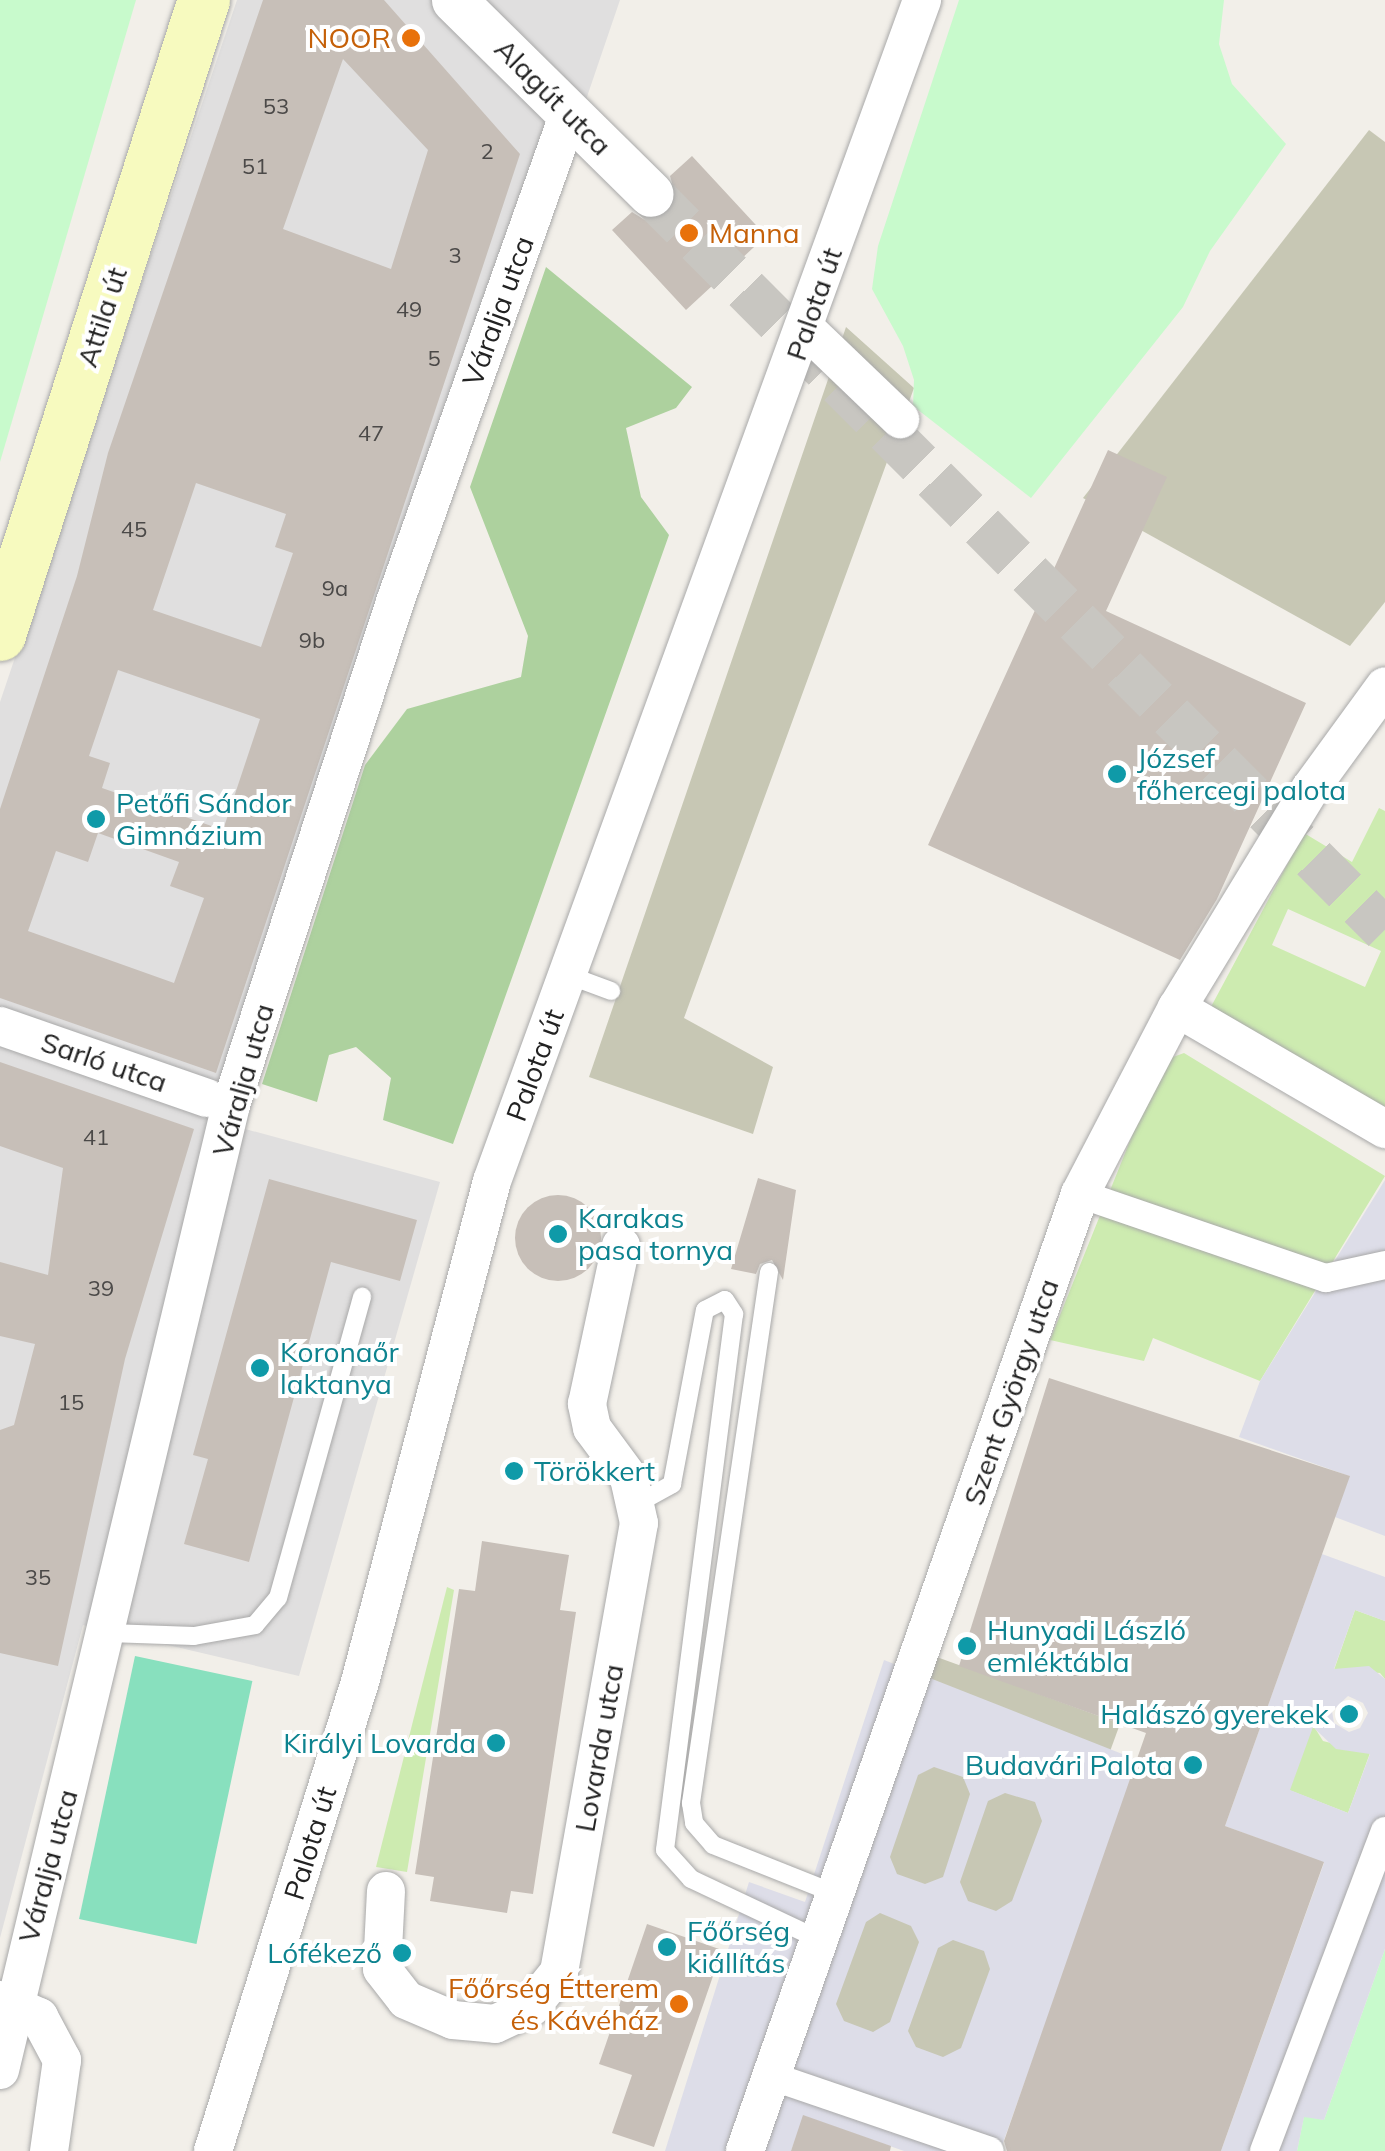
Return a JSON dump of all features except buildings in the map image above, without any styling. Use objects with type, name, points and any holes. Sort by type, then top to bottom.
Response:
[{"type":"main road","name":"Attila út","points":[[0,635],[204,0]]},
{"type":"street","name":"Alagút utca","points":[[454,0],[651,194]]},
{"type":"street","name":"Palota út","points":[[213,2151],[360,1682],[492,1181],[922,0]]},
{"type":"street","name":"Váralja utca","points":[[0,2070],[7,2002],[109,1633],[231,1105],[395,602],[569,114]]},
{"type":"street","points":[[805,328],[900,419]]},
{"type":"street","name":"Szent György utca","points":[[745,2151],[1080,1194],[1176,1008],[1310,789],[1385,686]]},
{"type":"street","points":[[1176,1008],[1385,1130]]},
{"type":"street","name":"Sarló utca","points":[[0,1026],[207,1098]]},
{"type":"street","points":[[1080,1194],[1326,1278],[1385,1265]]},
{"type":"street","points":[[622,1246],[588,1404],[592,1428],[640,1502]]},
{"type":"street","name":"Lovarda utca","points":[[386,1891],[382,1969],[406,2000],[453,2020],[494,2024],[531,2007],[560,1972],[640,1502]]},
{"type":"street","points":[[1264,2151],[1385,1832]]},
{"type":"street","points":[[7,2002],[46,2025],[62,2060],[48,2151]]},
{"type":"street","points":[[771,2076],[990,2151]]},
{"type":"lane","points":[[568,975],[611,991]]},
{"type":"lane","points":[[768,1272],[691,1803],[694,1823],[712,1845],[836,1894]]},
{"type":"lane","points":[[109,1633],[194,1636],[254,1624],[278,1598],[362,1297]]},
{"type":"lane","points":[[640,1502],[672,1484],[705,1310],[725,1300],[734,1314],[665,1850],[691,1878],[820,1940]]},
{"type":"shaded area","points":[[237,0],[620,0],[458,475],[216,1121],[440,1182],[299,1676],[83,1625],[0,1938],[0,702]]},
{"type":"shaded area","points":[[1369,130],[1385,142],[1385,602],[1350,646],[1083,498]]},
{"type":"shaded area","points":[[846,327],[914,388],[684,1018],[773,1067],[753,1134],[589,1077]]},
{"type":"shaded area","points":[[1385,1180],[1385,1536],[1335,1517],[1349,1476],[1239,1437],[1260,1381]]},
{"type":"shaded area","points":[[1322,1554],[1385,1577],[1385,1621],[1355,1610],[1334,1669],[1369,1666],[1385,1679],[1385,1949],[1324,2120],[1304,2117],[1297,2151],[1221,2151],[1324,1863],[1225,1826]],"holes":[[[1348,1696],[1363,1703],[1368,1713],[1360,1728],[1349,1732],[1334,1723],[1332,1711]],[[1313,1727],[1336,1749],[1370,1754],[1348,1813],[1290,1790]]]},
{"type":"shaded area","points":[[934,1656],[1120,1724],[981,2106],[795,2038]]},
{"type":"shaded area","points":[[884,1660],[1140,1761],[1000,2151],[904,2151],[804,2116],[791,2151],[665,2151],[749,1882],[805,1902]],"holes":[[[934,1767],[963,1777],[970,1794],[943,1877],[925,1884],[897,1874],[890,1857],[918,1775]],[[1005,1793],[1035,1802],[1042,1821],[1012,1901],[996,1911],[968,1901],[960,1882],[988,1801]],[[880,1913],[911,1926],[919,1942],[890,2022],[873,2032],[844,2021],[836,2004],[866,1922]],[[953,1940],[984,1951],[990,1969],[961,2048],[943,2057],[916,2047],[908,2031],[938,1948]]]},
{"type":"green space","points":[[0,0],[136,0],[0,462]]},
{"type":"green space","points":[[959,0],[1224,0],[1219,44],[1232,84],[1286,144],[1210,251],[1183,307],[1031,498],[913,406],[914,380],[903,346],[872,289],[878,246]]},
{"type":"green space","points":[[546,267],[692,387],[676,408],[626,428],[641,497],[669,535],[453,1144],[383,1120],[391,1078],[356,1047],[329,1055],[317,1102],[262,1084],[365,765],[407,709],[521,677],[528,636],[470,487]]},
{"type":"green space","points":[[1379,808],[1385,811],[1385,1124],[1205,1018],[1304,833],[1352,862]],"holes":[[[1288,909],[1381,951],[1365,987],[1272,945]]]},
{"type":"green space","points":[[1184,1053],[1385,1176],[1260,1381],[1153,1338],[1144,1361],[1050,1340],[1162,1061]]},
{"type":"green space","points":[[447,1587],[454,1590],[407,1872],[376,1867]]},
{"type":"green space","points":[[1355,1610],[1385,1621],[1385,1679],[1380,1673],[1334,1670]]},
{"type":"green space","points":[[135,1656],[252,1681],[196,1944],[79,1919]]},
{"type":"green space","points":[[1313,1725],[1323,1741],[1370,1753],[1348,1813],[1289,1790]]},
{"type":"green space","points":[[1385,1949],[1385,2151],[1297,2151],[1304,2116],[1324,2120]]},
{"type":"tunnel","points":[[651,194],[1385,930]]},
{"type":"place","name":"NOOR","points":[[411,38]]},
{"type":"place","name":"Manna","points":[[689,233]]},
{"type":"place","name":"József főhercegi palota","points":[[1117,774]]},
{"type":"place","name":"Petőfi Sándor Gimnázium","points":[[96,819]]},
{"type":"place","name":"Karakas pasa tornya","points":[[558,1234]]},
{"type":"place","name":"Koronaőr laktanya","points":[[260,1368]]},
{"type":"place","name":"Törökkert","points":[[514,1471]]},
{"type":"place","name":"Hunyadi László emléktábla","points":[[967,1646]]},
{"type":"place","name":"Halászó gyerekek","points":[[1349,1714]]},
{"type":"place","name":"Királyi Lovarda","points":[[496,1743]]},
{"type":"place","name":"Budavári Palota","points":[[1193,1765]]},
{"type":"place","name":"Főőrség kiállítás","points":[[667,1947]]},
{"type":"place","name":"Lófékező","points":[[402,1953]]},
{"type":"place","name":"Főőrség Étterem és Kávéház","points":[[679,2004]]}]
